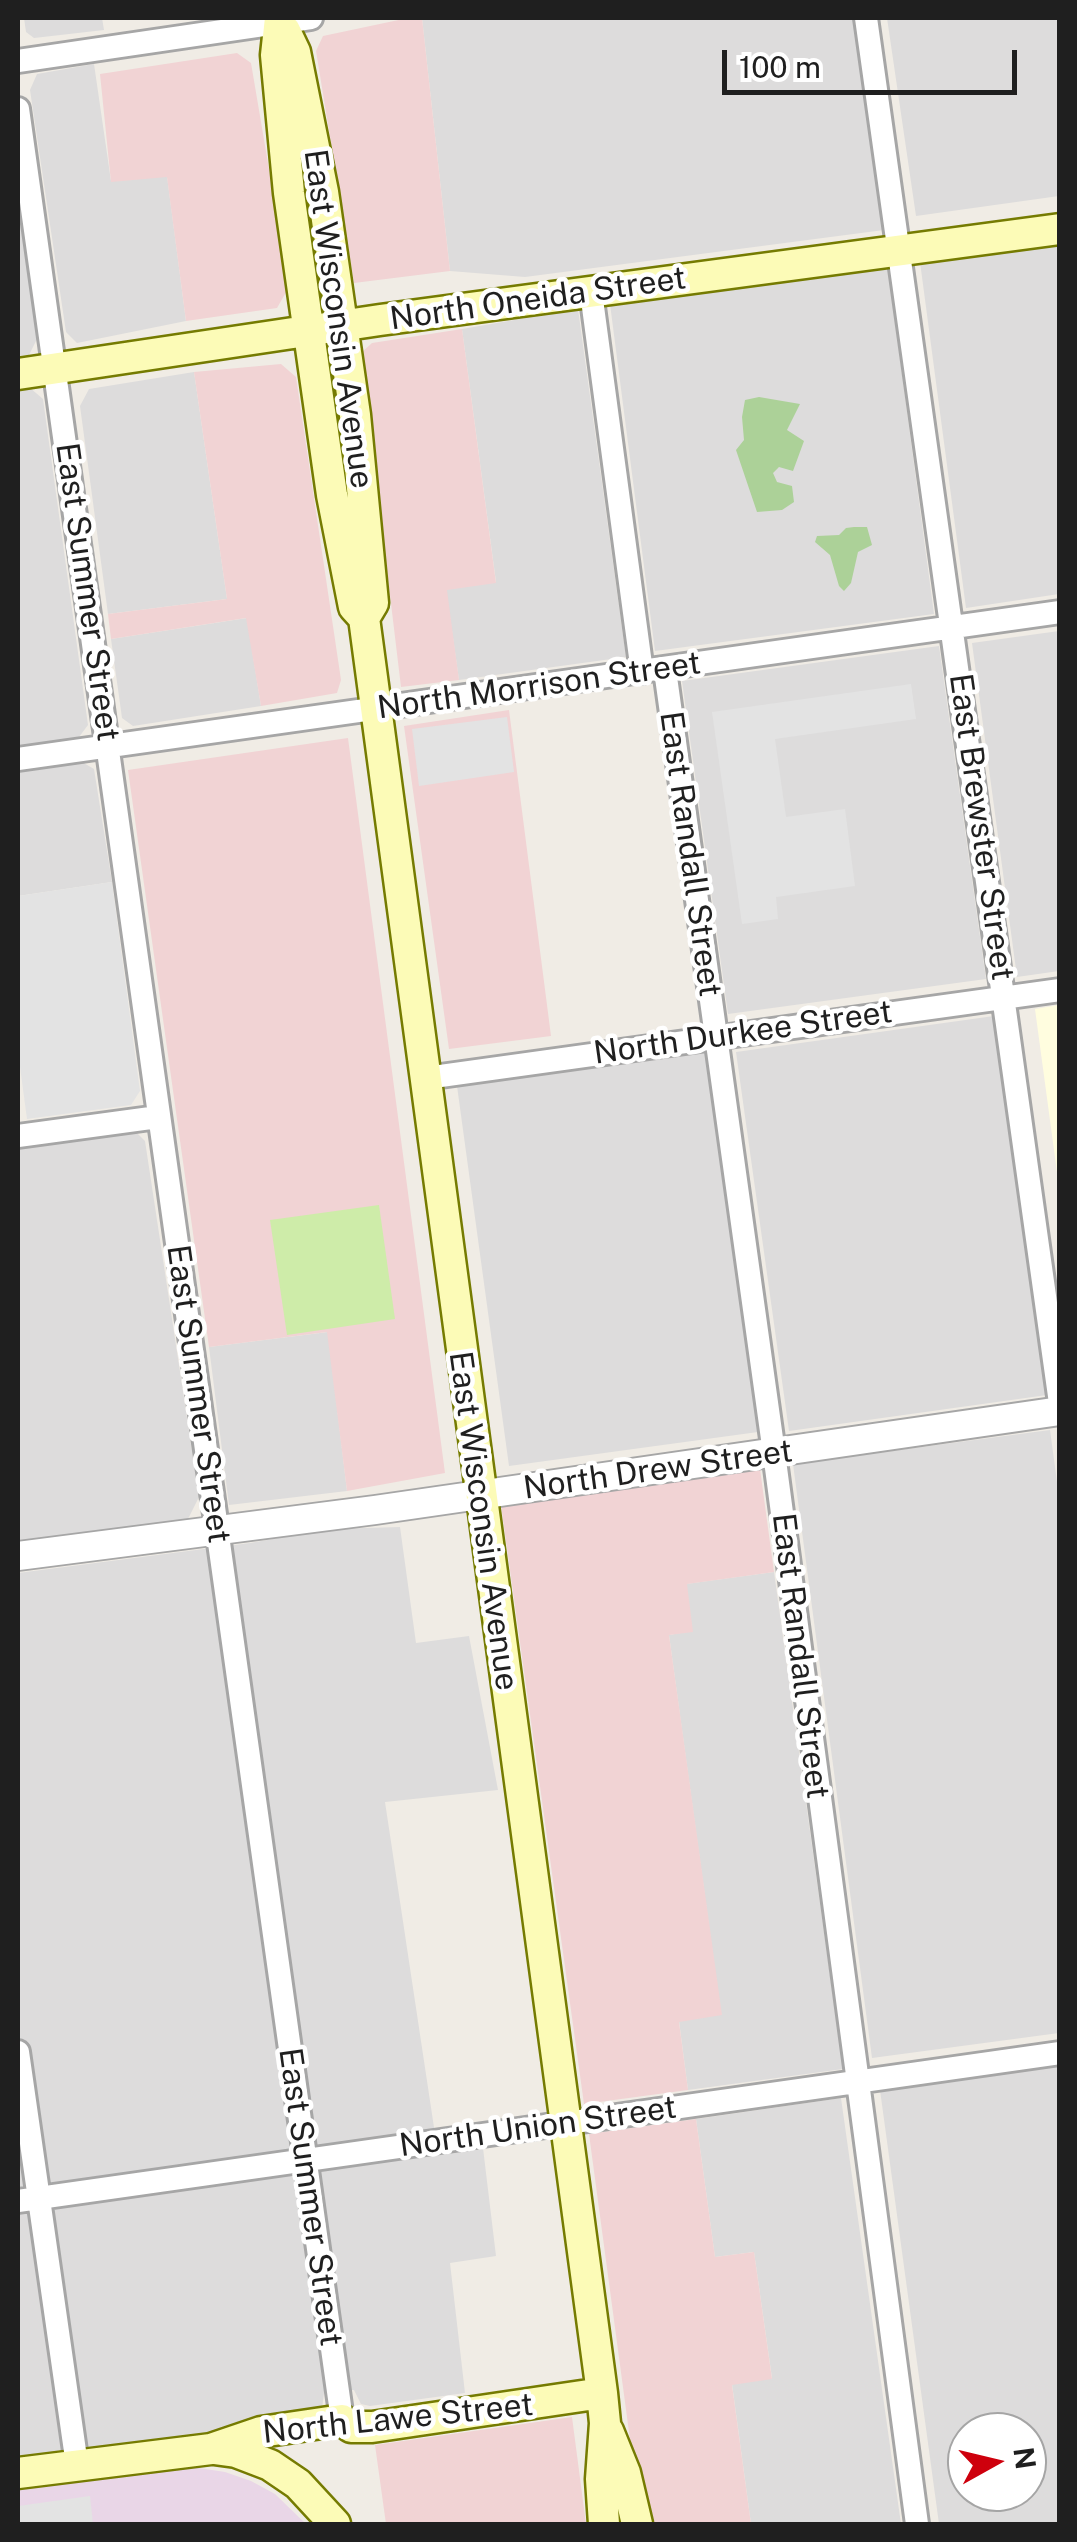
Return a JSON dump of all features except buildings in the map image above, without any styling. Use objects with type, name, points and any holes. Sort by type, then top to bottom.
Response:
[{"type":"main road","name":"East Wisconsin Avenue","points":[[280,20],[295,52],[312,134],[342,325],[362,468],[373,603],[364,618]]},
{"type":"main road","name":"East Wisconsin Avenue","points":[[280,20],[276,55],[289,193],[332,495],[354,606],[364,618],[604,2409],[637,2524]]},
{"type":"main road","name":"North Oneida Street","points":[[18,374],[342,325],[1060,229]]},
{"type":"main road","name":"East Wisconsin Avenue","points":[[604,2409],[604,2524]]},
{"type":"main road","name":"North Lawe Street","points":[[18,2473],[210,2448],[261,2432],[342,2420],[351,2427],[372,2427],[604,2409]]},
{"type":"main road","points":[[210,2448],[236,2452],[270,2465],[298,2484],[334,2524]]},
{"type":"street","points":[[18,61],[312,18]]},
{"type":"street","name":"East Brewster Street","points":[[866,18],[1060,1403]]},
{"type":"street","name":"East Summer Street","points":[[18,109],[342,2420]]},
{"type":"street","name":"East Randall Street","points":[[591,292],[716,1036],[917,2524]]},
{"type":"street","name":"North Morrison Street","points":[[18,759],[1060,612]]},
{"type":"street","name":"North Durkee Street","points":[[426,1078],[1060,990]]},
{"type":"street","points":[[18,1136],[158,1117]]},
{"type":"street","name":"North Drew Street","points":[[18,1556],[480,1495],[1060,1411]]},
{"type":"street","points":[[18,2052],[28,2199],[77,2465]]},
{"type":"street","name":"North Union Street","points":[[28,2199],[1060,2053]]},
{"type":"shaded area","points":[[24,18],[102,18],[104,30],[34,38],[26,32]]},
{"type":"shaded area","points":[[422,18],[854,18],[884,230],[525,277],[450,271]]},
{"type":"shaded area","points":[[422,18],[450,271],[354,283],[316,51],[323,36]]},
{"type":"shaded area","points":[[887,18],[1059,18],[1059,196],[916,216]]},
{"type":"shaded area","points":[[237,53],[251,63],[289,287],[277,308],[186,321],[167,177],[111,182],[100,74]]},
{"type":"shaded area","points":[[94,64],[111,181],[167,176],[186,321],[77,343],[66,332],[30,90],[37,74]]},
{"type":"shaded area","points":[[18,206],[37,339],[29,355],[18,356]]},
{"type":"shaded area","points":[[1059,242],[1059,594],[966,608],[920,262]]},
{"type":"shaded area","points":[[888,269],[934,614],[655,651],[610,304]]},
{"type":"shaded area","points":[[578,309],[626,657],[459,680],[446,589],[496,582],[462,329]]},
{"type":"shaded area","points":[[462,329],[496,583],[447,590],[459,680],[401,687],[361,353],[372,343]]},
{"type":"shaded area","points":[[281,364],[296,377],[341,680],[337,693],[261,706],[246,618],[111,639],[108,614],[227,599],[194,372]]},
{"type":"shaded area","points":[[194,372],[227,599],[108,614],[80,406],[89,389]]},
{"type":"shaded area","points":[[29,387],[43,399],[88,725],[79,737],[18,746],[18,389]]},
{"type":"shaded area","points":[[247,618],[261,706],[133,726],[122,718],[111,639]]},
{"type":"shaded area","points":[[1059,631],[1059,971],[1017,977],[972,643]]},
{"type":"shaded area","points":[[939,646],[986,979],[728,1014],[682,681]]},
{"type":"shaded area","points":[[911,684],[916,719],[775,739],[786,817],[845,809],[855,886],[776,897],[778,919],[742,924],[712,712]]},
{"type":"shaded area","points":[[509,710],[551,1036],[449,1049],[404,726]]},
{"type":"shaded area","points":[[507,717],[514,772],[419,786],[412,729]]},
{"type":"shaded area","points":[[348,738],[445,1473],[347,1491],[327,1332],[209,1347],[128,770]]},
{"type":"shaded area","points":[[82,762],[94,769],[112,882],[18,896],[18,771]]},
{"type":"shaded area","points":[[112,882],[140,1091],[131,1105],[27,1119],[18,1052],[18,896]]},
{"type":"shaded area","points":[[1060,1005],[1059,1187],[1035,1009]]},
{"type":"shaded area","points":[[994,1016],[1047,1395],[789,1431],[736,1052]]},
{"type":"shaded area","points":[[707,1052],[758,1432],[509,1466],[457,1086]]},
{"type":"shaded area","points":[[135,1131],[145,1141],[199,1497],[186,1523],[18,1543],[18,1149]]},
{"type":"shaded area","points":[[328,1332],[347,1491],[229,1505],[209,1347]]},
{"type":"shaded area","points":[[1050,1430],[1060,1504],[1059,2033],[872,2058],[793,1464]]},
{"type":"shaded area","points":[[760,1469],[774,1572],[687,1584],[693,1632],[669,1635],[722,2015],[679,2022],[688,2090],[584,2104],[501,1505]]},
{"type":"shaded area","points":[[400,1527],[416,1643],[469,1636],[498,1790],[385,1802],[438,2154],[483,2148],[496,2256],[450,2263],[465,2393],[370,2406],[361,2404],[354,2390],[324,2393],[322,2409],[278,2424],[18,2459],[18,1573],[330,1529]]},
{"type":"shaded area","points":[[774,1572],[843,2069],[688,2090],[679,2021],[721,2014],[669,1635],[692,1631],[686,1584]]},
{"type":"shaded area","points":[[1059,2066],[1059,2524],[939,2524],[880,2090]]},
{"type":"shaded area","points":[[841,2098],[901,2524],[751,2524],[732,2384],[772,2378],[754,2252],[715,2257],[696,2119]]},
{"type":"shaded area","points":[[696,2119],[715,2257],[754,2252],[772,2379],[732,2385],[751,2524],[655,2524],[652,2513],[638,2499],[589,2134]]},
{"type":"shaded area","points":[[572,2417],[586,2524],[386,2524],[375,2445]]},
{"type":"shaded area","points":[[186,2466],[251,2481],[275,2494],[306,2524],[18,2524],[18,2488]]},
{"type":"shaded area","points":[[90,2496],[93,2524],[18,2524],[18,2506]]},
{"type":"green space","points":[[759,397],[800,404],[787,430],[804,441],[793,471],[779,467],[773,473],[777,482],[792,486],[794,502],[782,510],[757,512],[736,450],[744,440],[745,400]]},
{"type":"green space","points":[[867,527],[872,545],[858,552],[851,583],[844,591],[830,555],[815,542],[817,536]]},
{"type":"green space","points":[[379,1205],[395,1319],[287,1335],[270,1220]]}]
